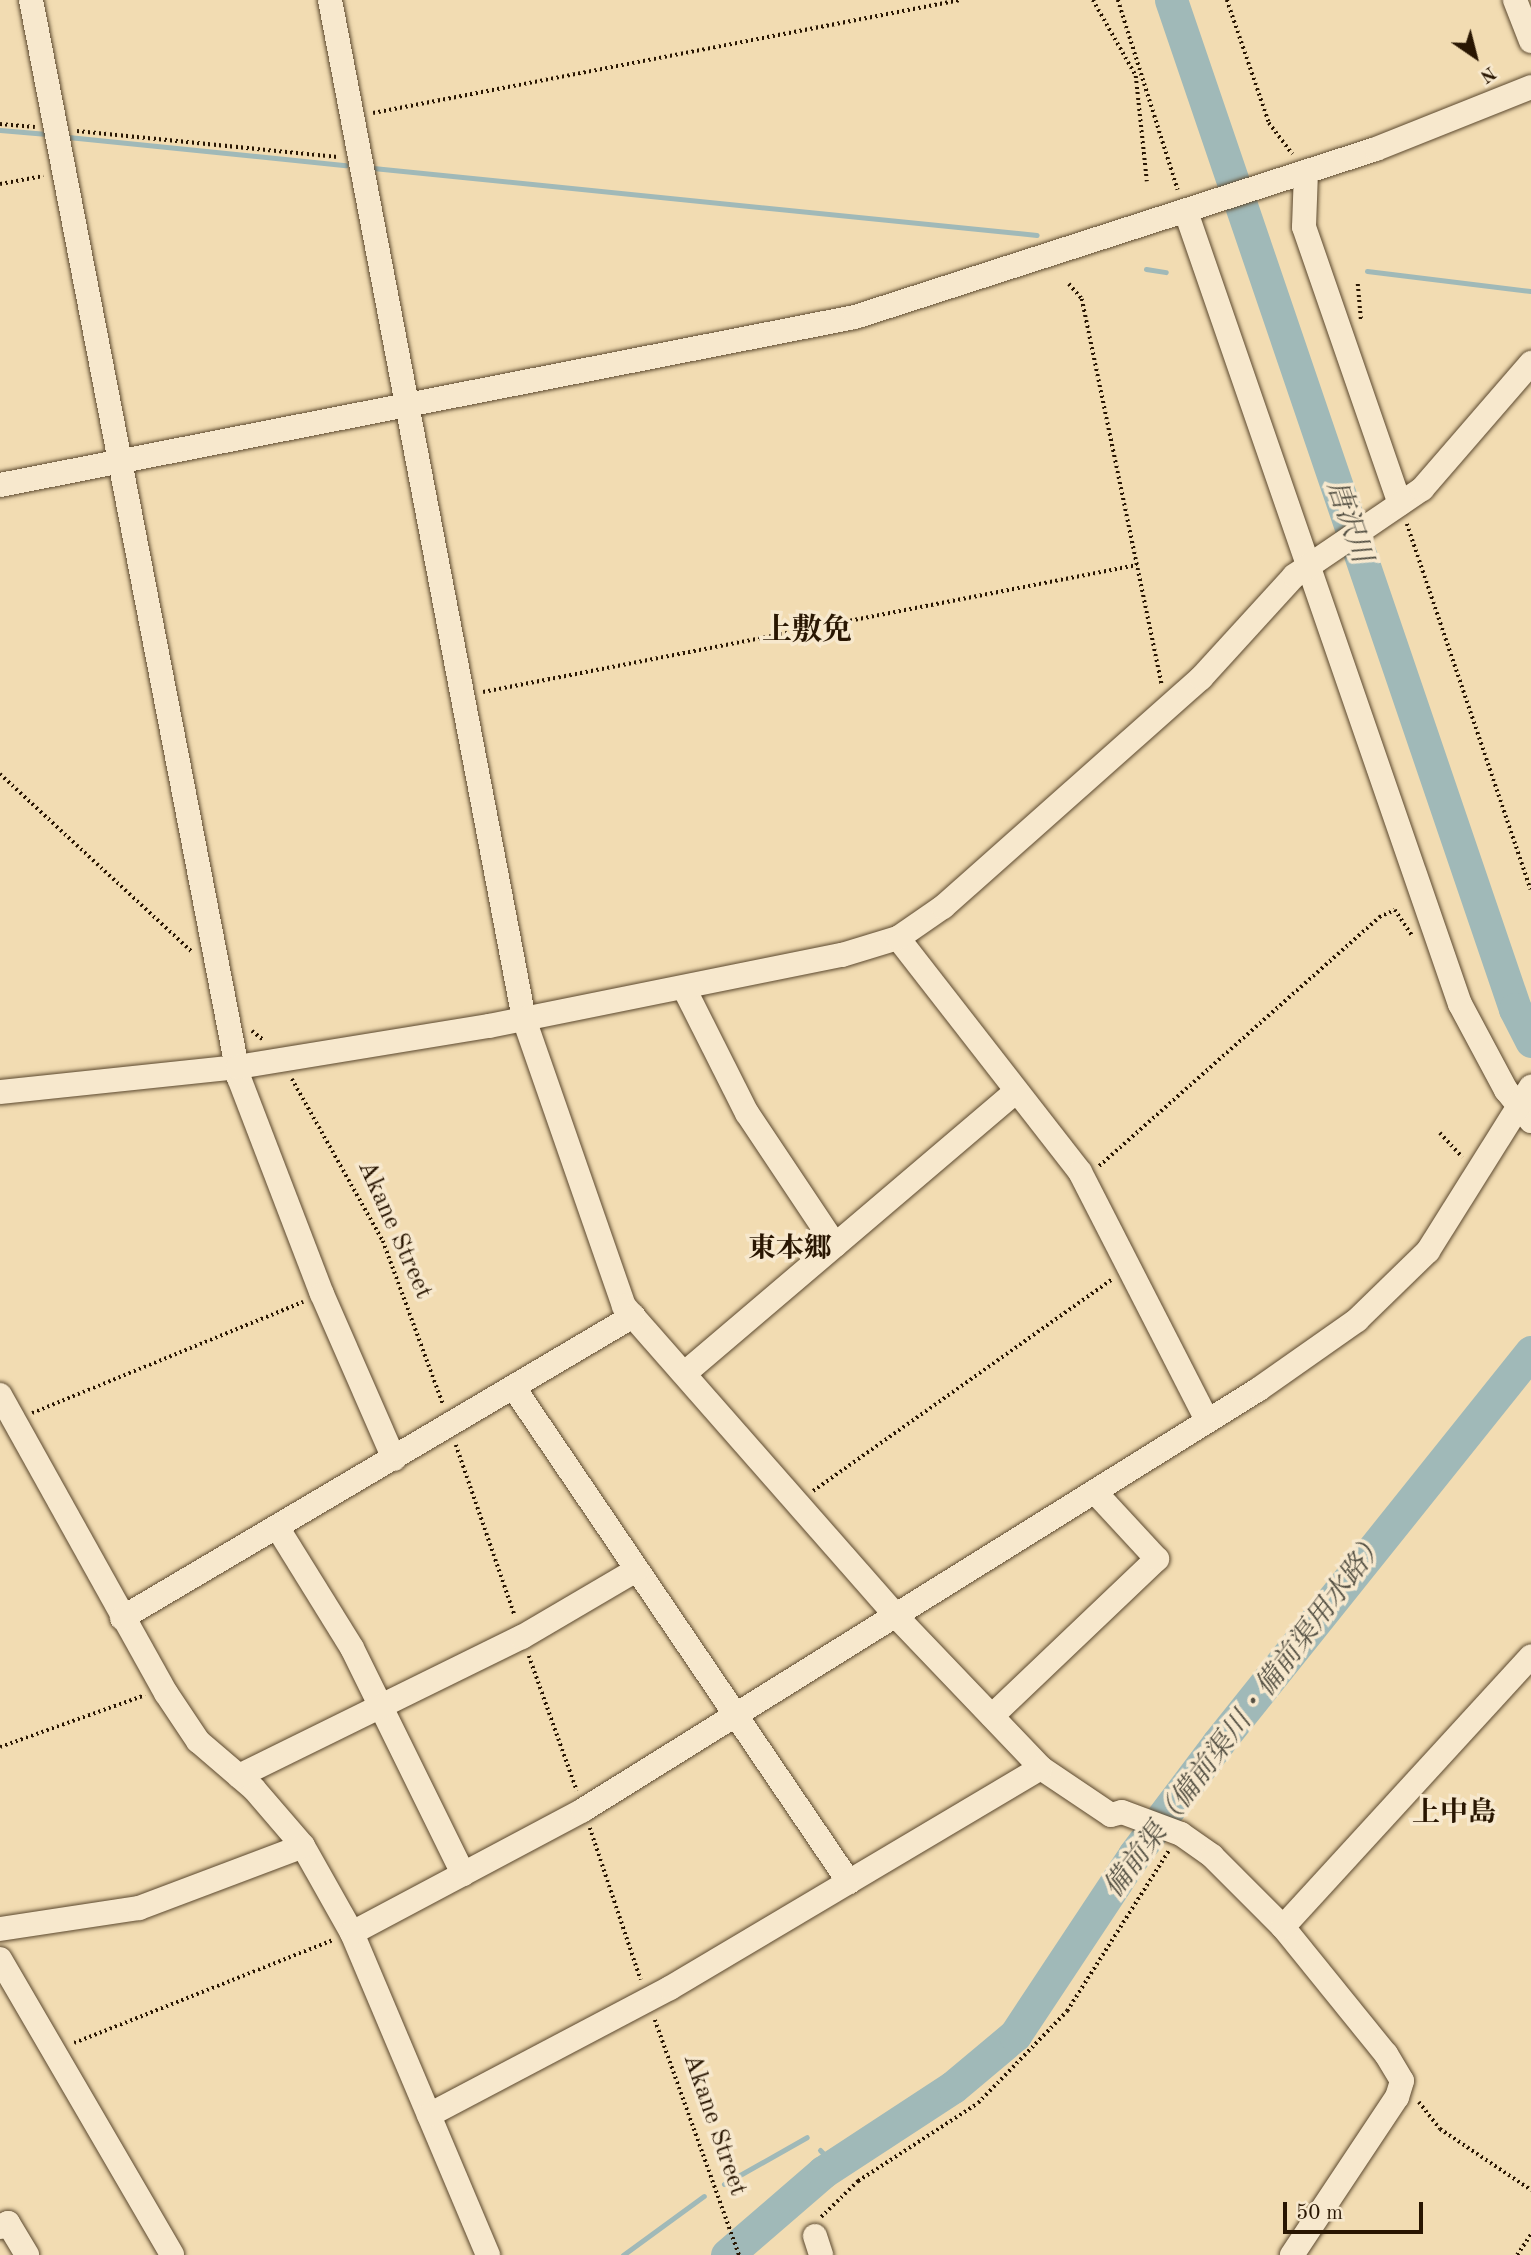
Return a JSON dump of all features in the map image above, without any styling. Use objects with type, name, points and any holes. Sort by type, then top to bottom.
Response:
[{"type":"street","points":[[31,0],[238,1067],[248,1106],[322,1294],[394,1459]]},
{"type":"street","points":[[330,0],[524,1019],[624,1307],[685,1373],[895,1615],[1041,1768],[1111,1815],[1122,1812],[1175,1832],[1212,1856],[1283,1927],[1402,2081],[1292,2255]]},
{"type":"street","points":[[1515,0],[1531,40]]},
{"type":"street","points":[[0,485],[406,408],[856,317],[1420,134],[1531,87]]},
{"type":"street","points":[[1302,174],[1304,227],[1397,506]]},
{"type":"street","points":[[352,1933],[583,1810],[735,1713],[1095,1492],[1317,1349],[1406,1278],[1526,1104],[1460,1004],[1314,561],[1189,211]]},
{"type":"street","points":[[0,1092],[238,1067],[524,1019],[684,988],[898,939],[943,907],[1166,708],[1314,561],[1397,506],[1437,475],[1531,363]]},
{"type":"street","points":[[898,939],[1084,1179],[1207,1420]]},
{"type":"street","points":[[684,988],[747,1113],[835,1245]]},
{"type":"street","points":[[685,1373],[1016,1091]]},
{"type":"street","points":[[122,1618],[634,1316]]},
{"type":"street","points":[[514,1388],[849,1882]]},
{"type":"street","points":[[0,1395],[163,1689],[198,1741],[239,1776],[303,1846],[352,1933],[488,2255]]},
{"type":"street","points":[[992,1716],[1157,1559],[1095,1492]]},
{"type":"street","points":[[277,1527],[382,1706],[463,1874]]},
{"type":"street","points":[[239,1776],[522,1637],[636,1570]]},
{"type":"street","points":[[1283,1927],[1531,1656]]},
{"type":"street","points":[[429,2115],[670,1988],[1041,1768]]},
{"type":"street","points":[[0,1929],[139,1908],[303,1846]]},
{"type":"street","points":[[0,1959],[172,2255]]},
{"type":"street","points":[[0,2227],[8,2223],[27,2255]]},
{"type":"path","points":[[354,117],[960,0]]},
{"type":"path","points":[[1093,0],[1136,76],[1147,181]]},
{"type":"path","points":[[1118,0],[1189,211]]},
{"type":"path","points":[[1227,0],[1269,123],[1302,174]]},
{"type":"path","points":[[1136,76],[1143,75]]},
{"type":"path","points":[[0,124],[361,159]]},
{"type":"path","points":[[0,184],[63,172]]},
{"type":"path","points":[[1069,284],[1082,299],[1166,708]]},
{"type":"path","points":[[1397,506],[1531,890]]},
{"type":"path","points":[[462,696],[1137,565]]},
{"type":"path","points":[[0,774],[197,957]]},
{"type":"path","points":[[1084,1179],[1379,917],[1395,910],[1420,948]]},
{"type":"path","name":"Akane Street","points":[[286,1070],[383,1241],[447,1415]]},
{"type":"path","points":[[1440,1133],[1477,1173]]},
{"type":"path","points":[[797,1503],[1129,1266]]},
{"type":"path","points":[[13,1420],[322,1294]]},
{"type":"path","points":[[0,1747],[163,1689]]},
{"type":"path","points":[[588,1822],[645,1991]]},
{"type":"path","points":[[818,2246],[833,2200],[978,2103],[1067,2011],[1175,1832]]},
{"type":"path","points":[[52,2051],[352,1933]]},
{"type":"path","name":"Akane Street","points":[[650,2008],[739,2255]]},
{"type":"path","points":[[1402,2081],[1440,2129],[1531,2190]]},
{"type":"path","points":[[1517,2255],[1531,2234]]},
{"type":"waterway","name":"唐沢川","points":[[1171,0],[1515,1009],[1531,1041]]},
{"type":"waterway","points":[[0,130],[47,134]]},
{"type":"waterway","points":[[68,137],[346,165]]},
{"type":"waterway","points":[[373,168],[1037,235]]},
{"type":"waterway","points":[[1146,269],[1166,272]]},
{"type":"waterway","points":[[1367,271],[1531,291]]},
{"type":"waterway","name":"備前渠（備前渠川・備前渠用水路）","points":[[727,2255],[823,2172],[953,2087],[1015,2035],[1134,1855],[1218,1743],[1531,1352]]},
{"type":"waterway","points":[[724,2184],[807,2137]]},
{"type":"waterway","points":[[820,2150],[833,2164]]},
{"type":"waterway","points":[[623,2255],[704,2196]]},
{"type":"district","name":"上敷免","points":[[807,631]]},
{"type":"district","name":"東本郷","points":[[790,1250]]},
{"type":"district","name":"上中島","points":[[1454,1814]]}]
